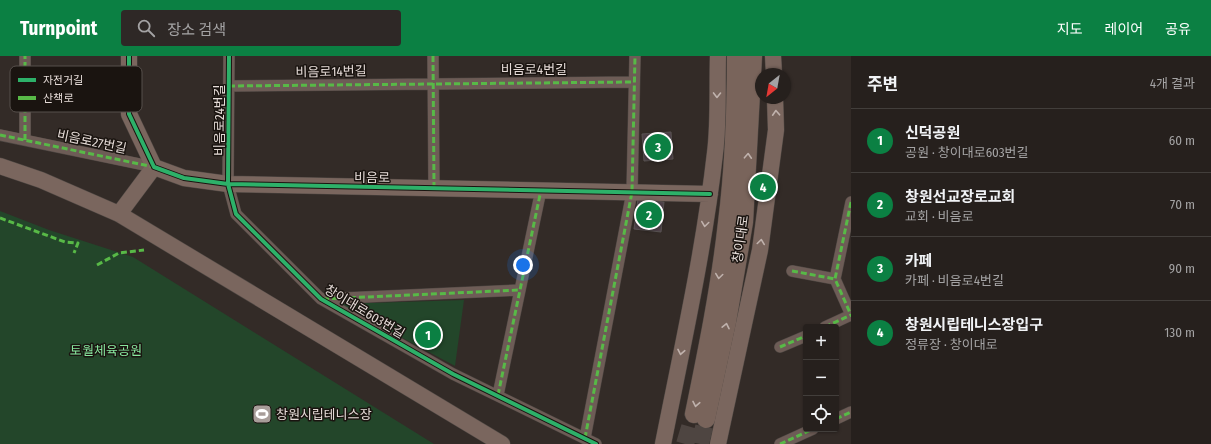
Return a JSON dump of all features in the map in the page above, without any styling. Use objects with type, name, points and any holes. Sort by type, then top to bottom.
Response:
[{"type":"main road","points":[[663,444],[704,232],[716,152],[718,56]]},
{"type":"main road","name":"창이대로","points":[[736,56],[734,151],[727,223],[700,417],[727,322],[744,222],[753,56]]},
{"type":"main road","points":[[773,56],[774,68]]},
{"type":"main road","points":[[718,444],[760,250],[776,130],[775,104]]},
{"type":"main road","points":[[120,214],[154,167],[129,112]]},
{"type":"main road","points":[[0,166],[41,180],[120,214],[502,444]]},
{"type":"main road","name":"비음로","points":[[154,167],[184,178],[228,184],[710,194]]},
{"type":"street","name":"비음로24번길","points":[[228,184],[229,56]]},
{"type":"street","points":[[433,56],[434,188]]},
{"type":"street","points":[[585,438],[632,192],[635,56]]},
{"type":"street","name":"비음로4번길","points":[[433,83],[634,82]]},
{"type":"street","name":"비음로14번길","points":[[229,86],[433,83]]},
{"type":"street","points":[[25,112],[25,140]]},
{"type":"street","name":"비음로27번길","points":[[0,135],[154,167]]},
{"type":"street","name":"창이대로603번길","points":[[228,184],[236,214],[321,299],[453,374],[596,444]]},
{"type":"street","points":[[498,395],[541,190]]},
{"type":"street","points":[[832,324],[851,315],[835,279],[851,202]]},
{"type":"street","points":[[792,271],[835,279]]},
{"type":"street","name":"창이대로603번길","points":[[321,299],[520,290]]},
{"type":"street","points":[[780,347],[803,337]]},
{"type":"street","points":[[839,418],[851,412]]},
{"type":"street","points":[[780,444],[806,432]]},
{"type":"green space","name":"토월체육공원","points":[[0,211],[49,230],[133,257],[434,444],[0,444]]},
{"type":"green space","points":[[464,300],[455,366],[339,304]]},
{"type":"building","points":[[671,132],[673,159],[644,161],[642,134]]},
{"type":"building","points":[[638,199],[664,202],[661,232],[634,229]]},
{"type":"tunnel","points":[[685,444],[694,414]]},
{"type":"tunnel","points":[[700,444],[706,419]]},
{"type":"marked path","points":[[25,56],[25,66]]},
{"type":"marked path","points":[[433,56],[434,188]]},
{"type":"marked path","points":[[585,438],[632,192],[635,56]]},
{"type":"marked path","points":[[229,86],[634,82]]},
{"type":"marked path","points":[[25,112],[25,140]]},
{"type":"marked path","points":[[0,135],[154,167]]},
{"type":"marked path","points":[[498,395],[541,190]]},
{"type":"marked path","points":[[851,202],[835,279],[851,315]]},
{"type":"marked path","points":[[0,218],[65,242],[78,243],[74,253]]},
{"type":"marked path","points":[[97,265],[119,253],[144,250]]},
{"type":"marked path","points":[[792,271],[835,279]]},
{"type":"marked path","points":[[323,299],[520,290]]},
{"type":"marked path","points":[[832,324],[851,315]]},
{"type":"marked path","points":[[780,347],[803,337]]},
{"type":"marked path","points":[[839,418],[851,412]]},
{"type":"marked path","points":[[780,444],[806,432]]},
{"type":"cycle path","points":[[129,56],[129,66]]},
{"type":"cycle path","points":[[229,56],[228,184],[236,214],[321,299],[453,374],[596,444]]},
{"type":"cycle path","points":[[129,112],[154,167],[184,178],[228,184],[710,194]]},
{"type":"place","name":"카페","points":[[658,147]]},
{"type":"place","name":"창원시립테니스장입구","points":[[763,187]]},
{"type":"place","name":"창원선교장로교회","points":[[649,215]]},
{"type":"place","name":"신덕공원","points":[[428,335]]},
{"type":"place","name":"창원시립테니스장","points":[[262,414]]}]
